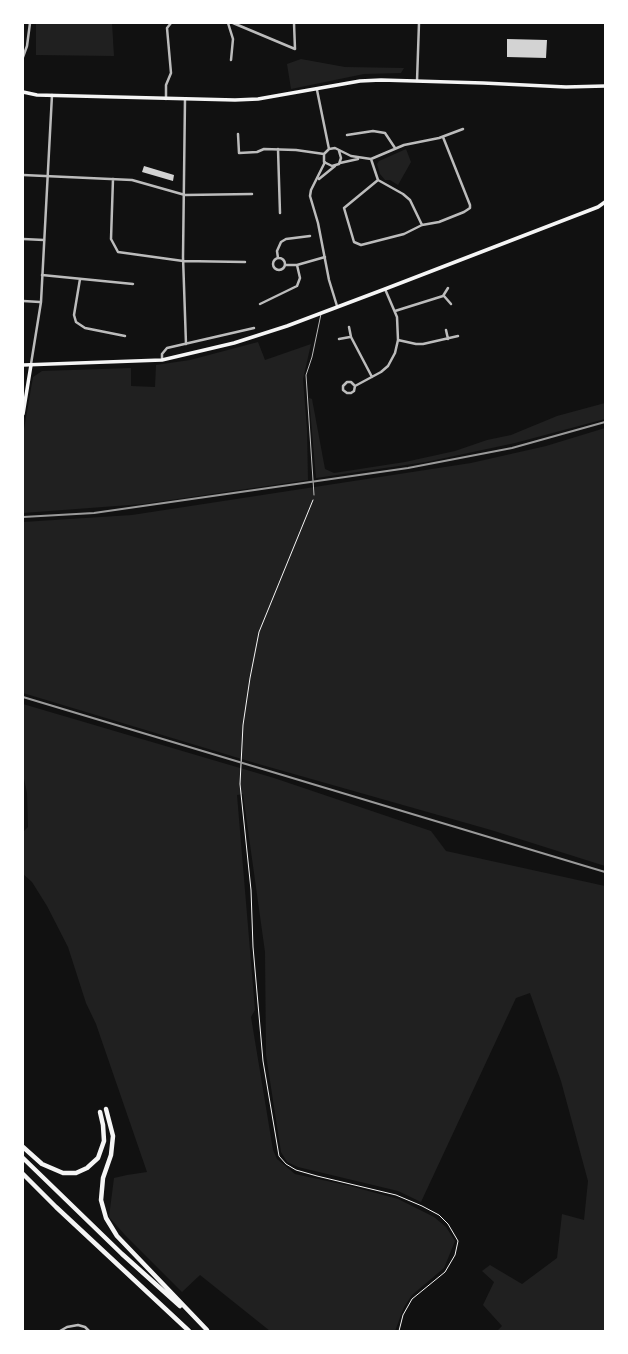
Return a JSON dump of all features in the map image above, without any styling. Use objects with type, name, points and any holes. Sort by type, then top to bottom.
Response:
[{"type":"highway","points":[[106,1109],[113,1136],[100,1200],[106,1218],[117,1236],[208,1330]]},
{"type":"highway","points":[[23,1147],[42,1164],[63,1173],[76,1173],[88,1168],[98,1158],[104,1141],[100,1112]]},
{"type":"highway","points":[[23,1158],[122,1254],[208,1330]]},
{"type":"highway","points":[[23,1174],[189,1331]]},
{"type":"main road","points":[[23,92],[37,95],[166,99],[258,99],[360,81],[605,86]]},
{"type":"main road","points":[[23,365],[162,360],[234,344],[338,307],[605,202]]},
{"type":"main road","points":[[23,414],[32,364]]},
{"type":"street","points":[[23,57],[30,23]]},
{"type":"street","points":[[166,99],[166,85],[171,73],[167,28],[171,23]]},
{"type":"street","points":[[230,23],[295,49],[294,23]]},
{"type":"street","points":[[230,23],[233,39],[231,60]]},
{"type":"street","points":[[418,81],[419,23]]},
{"type":"street","points":[[317,89],[329,149]]},
{"type":"street","points":[[32,364],[41,302],[52,95]]},
{"type":"street","points":[[185,99],[183,261],[186,344]]},
{"type":"street","points":[[324,154],[335,148],[371,159],[404,145],[423,143],[463,129]]},
{"type":"street","points":[[347,135],[373,131],[385,133],[396,149]]},
{"type":"street","points":[[238,134],[239,153],[278,149],[324,154]]},
{"type":"street","points":[[378,180],[344,208],[354,242],[361,245],[404,234],[422,225],[439,222],[464,212],[470,205],[443,137]]},
{"type":"street","points":[[278,149],[280,213]]},
{"type":"street","points":[[314,184],[337,164],[341,158],[339,151]]},
{"type":"street","points":[[324,154],[325,163],[310,196],[326,257],[329,280],[338,307]]},
{"type":"street","points":[[325,163],[337,164],[361,158]]},
{"type":"street","points":[[371,159],[378,180],[410,200],[422,225]]},
{"type":"street","points":[[23,175],[132,180],[185,195],[253,194]]},
{"type":"street","points":[[113,179],[111,239],[118,252],[183,261],[245,262]]},
{"type":"street","points":[[278,258],[277,251],[281,242],[310,236]]},
{"type":"street","points":[[23,239],[44,240]]},
{"type":"street","points":[[278,258],[273,263],[275,269],[326,257]]},
{"type":"street","points":[[278,258],[284,259],[285,265]]},
{"type":"street","points":[[260,304],[297,286],[300,278],[297,265]]},
{"type":"street","points":[[43,275],[133,284]]},
{"type":"street","points":[[80,279],[74,315],[76,322],[85,328],[125,336]]},
{"type":"street","points":[[395,311],[443,296],[448,288]]},
{"type":"street","points":[[355,386],[381,372],[393,359],[398,340],[395,311],[385,289]]},
{"type":"street","points":[[443,296],[452,304]]},
{"type":"street","points":[[23,301],[41,302]]},
{"type":"street","points":[[349,327],[351,337],[373,377]]},
{"type":"street","points":[[162,360],[162,354],[167,348],[254,328]]},
{"type":"street","points":[[446,330],[448,339]]},
{"type":"street","points":[[398,340],[416,344],[458,336]]},
{"type":"street","points":[[339,339],[351,337]]},
{"type":"street","points":[[60,1331],[67,1326],[78,1325],[89,1331]]},
{"type":"lane","points":[[314,495],[306,374],[322,313]]},
{"type":"path","points":[[312,501],[259,632],[244,716],[240,784],[251,890],[263,1062],[279,1156],[286,1164],[317,1176],[396,1195],[439,1215],[458,1241],[455,1255],[445,1272],[412,1298],[403,1315],[399,1331]]},
{"type":"shaded area","points":[[36,23],[112,23],[114,56],[36,55]]},
{"type":"shaded area","points":[[301,59],[345,67],[404,68],[401,73],[364,74],[291,89],[287,64]]},
{"type":"shaded area","points":[[406,149],[411,162],[398,185],[385,180],[380,174],[377,164],[379,161]]},
{"type":"shaded area","points":[[258,342],[265,360],[311,344],[303,379],[308,480],[143,504],[23,513],[23,435],[33,377],[42,371],[131,368],[131,386],[155,387],[156,365],[190,360]]},
{"type":"shaded area","points":[[309,398],[312,399],[325,469],[334,473],[455,451],[511,435],[557,416],[605,403],[605,419],[515,443],[426,462],[316,478]]},
{"type":"shaded area","points":[[605,428],[605,866],[23,693],[23,522],[132,515],[471,463],[546,446]]},
{"type":"shaded area","points":[[23,704],[274,778],[431,831],[446,851],[605,886],[605,1331],[497,1331],[502,1326],[483,1305],[494,1282],[482,1271],[490,1265],[522,1284],[557,1258],[562,1214],[584,1220],[588,1181],[561,1081],[530,993],[516,998],[421,1202],[398,1191],[287,1162],[281,1152],[266,1055],[265,952],[243,794],[237,795],[255,1010],[251,1017],[273,1150],[277,1159],[295,1174],[398,1199],[434,1217],[446,1227],[455,1241],[444,1268],[412,1295],[404,1307],[395,1331],[270,1331],[200,1275],[182,1292],[125,1235],[109,1217],[114,1178],[147,1172],[68,947],[47,906],[32,882],[23,874],[23,832],[28,827],[27,793],[23,774]]},
{"type":"building","points":[[507,39],[547,40],[546,58],[507,57]]},
{"type":"building","points":[[144,166],[174,175],[173,181],[142,172]]},
{"type":"railway","points":[[23,517],[94,513],[408,468],[512,448],[605,422]]},
{"type":"railway","points":[[23,697],[605,872]]}]
